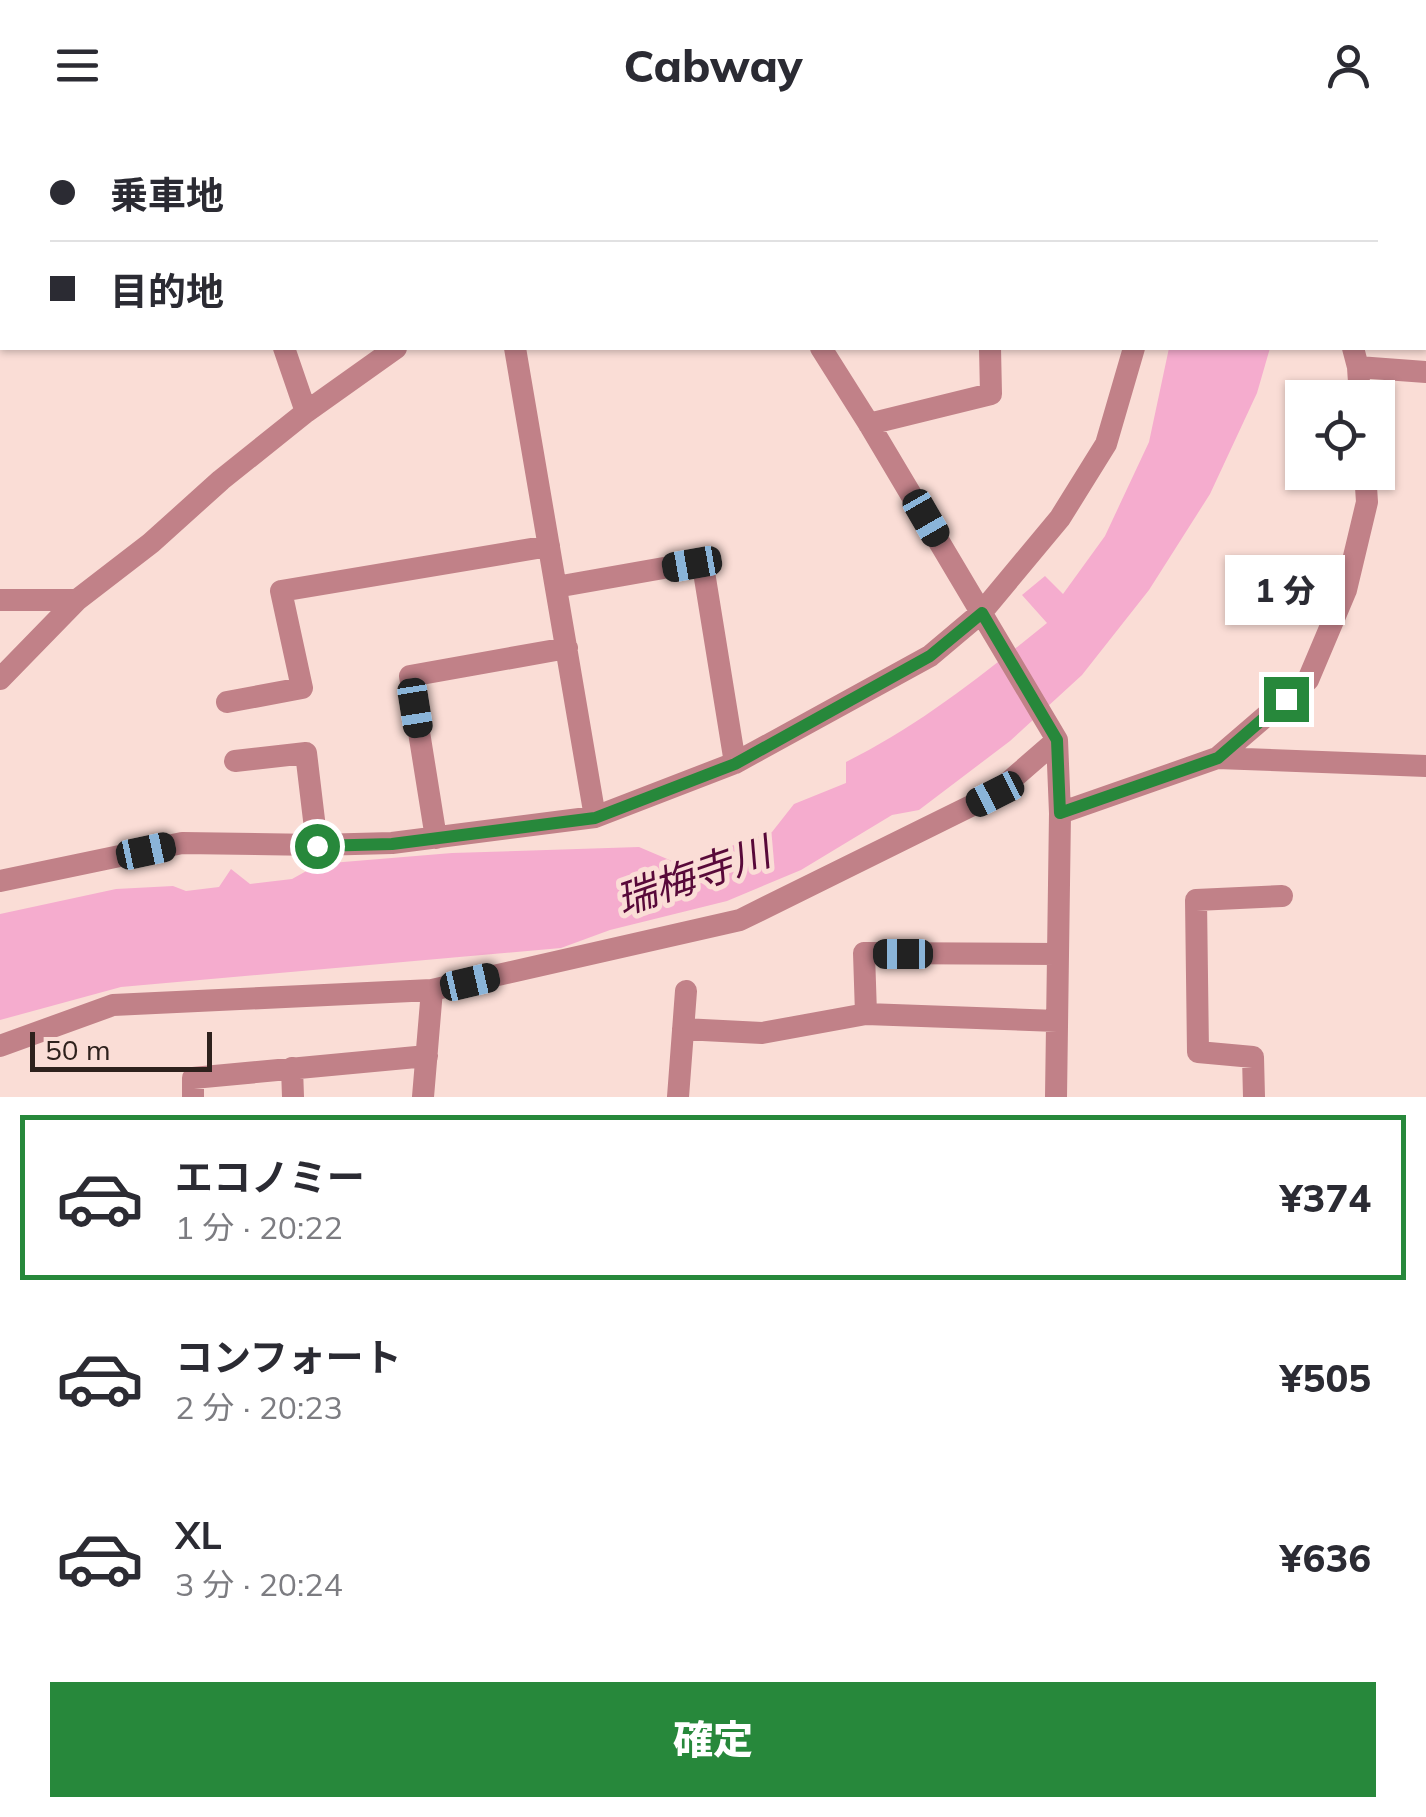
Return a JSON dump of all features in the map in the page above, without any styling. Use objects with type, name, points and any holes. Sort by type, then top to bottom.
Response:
[{"type":"street","points":[[285,350],[306,412]]},
{"type":"street","points":[[0,679],[78,600],[151,543],[221,480],[306,412],[393,350]]},
{"type":"street","points":[[515,350],[595,818]]},
{"type":"street","points":[[821,350],[870,424],[1057,740],[1060,813],[1056,1097]]},
{"type":"street","points":[[870,424],[991,394],[990,350]]},
{"type":"street","points":[[0,882],[182,843],[392,844],[595,818],[735,764],[930,656],[982,613],[1060,518],[1106,444],[1133,350]]},
{"type":"street","points":[[1356,357],[1426,372]]},
{"type":"street","points":[[1218,758],[1308,680],[1346,590],[1367,502],[1366,490]]},
{"type":"street","points":[[227,702],[302,688],[281,591],[549,546]]},
{"type":"street","points":[[556,586],[692,564],[704,572],[735,764]]},
{"type":"street","points":[[0,600],[78,600]]},
{"type":"street","points":[[436,838],[410,676],[566,648]]},
{"type":"street","points":[[0,1046],[112,1005],[432,990],[740,920],[995,794],[1057,740]]},
{"type":"street","points":[[234,761],[306,753],[317,846]]},
{"type":"street","points":[[1060,813],[1218,758],[1426,766]]},
{"type":"street","points":[[1254,1097],[1253,1057],[1198,1052],[1196,900],[1282,896]]},
{"type":"street","points":[[866,1014],[864,953],[1058,954]]},
{"type":"street","points":[[423,1097],[432,990]]},
{"type":"street","points":[[678,1097],[686,991]]},
{"type":"street","points":[[683,1029],[762,1033],[866,1014],[1057,1021]]},
{"type":"street","points":[[193,1097],[193,1078],[427,1056]]},
{"type":"street","points":[[292,1068],[293,1097]]},
{"type":"water","name":"瑞梅寺川","points":[[1169,350],[1269,350],[1257,393],[1210,494],[1149,590],[1082,675],[1010,741],[919,810],[892,815],[801,870],[727,901],[610,930],[561,948],[121,987],[0,1020],[0,914],[116,889],[173,886],[186,891],[219,887],[231,869],[250,884],[292,879],[319,864],[452,853],[639,847],[679,864],[772,832],[794,804],[846,783],[846,762],[925,716],[1047,623],[1022,595],[1045,576],[1063,594],[1105,536],[1149,442]]},
{"type":"route","points":[[317,846],[392,844],[595,818],[735,764],[930,656],[982,613],[1057,740],[1060,813],[1218,758],[1286,699]]}]
